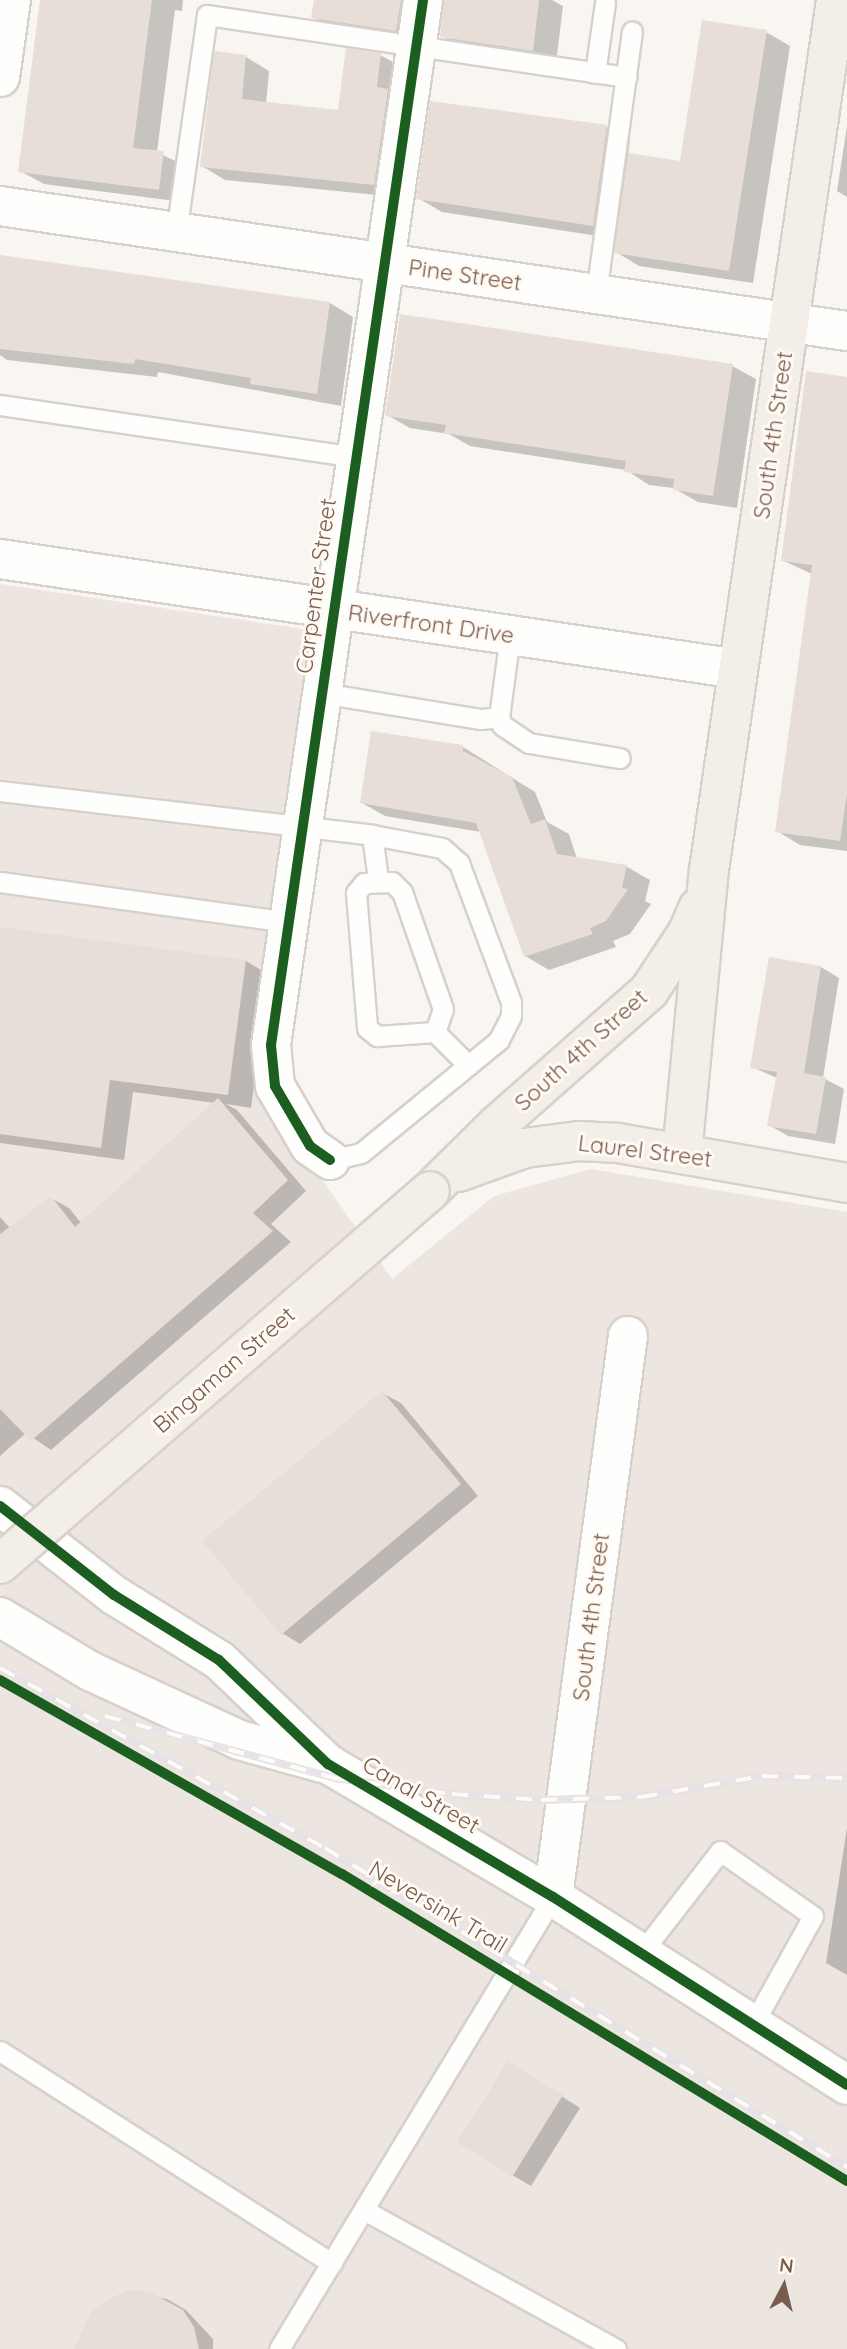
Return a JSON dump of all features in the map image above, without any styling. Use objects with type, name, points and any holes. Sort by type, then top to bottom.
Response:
[{"type":"main road","name":"South 4th Street","points":[[682,1154],[709,870],[836,0]]},
{"type":"main road","name":"South 4th Street","points":[[438,1184],[497,1125],[649,991],[688,932],[709,870]]},
{"type":"main road","name":"Laurel Street","points":[[438,1184],[550,1143],[618,1143],[847,1183]]},
{"type":"main road","name":"Bingaman Street","points":[[0,1564],[438,1184]]},
{"type":"street","points":[[0,77],[12,0]]},
{"type":"street","name":"Carpenter Street","points":[[330,1160],[310,1146],[275,1086],[271,1045],[423,0]]},
{"type":"street","name":"Pine Street","points":[[0,206],[847,331]]},
{"type":"street","name":"Riverfront Drive","points":[[0,559],[738,669]]},
{"type":"street","name":"South 4th Street","points":[[554,1897],[628,1336]]},
{"type":"street","name":"Canal Street","points":[[0,1506],[114,1595],[219,1660],[328,1764]]},
{"type":"street","name":"Canal Street","points":[[0,1617],[90,1671],[214,1728],[328,1764],[554,1897],[847,2085]]},
{"type":"lane","points":[[595,73],[605,3]]},
{"type":"lane","points":[[176,233],[207,15],[228,8],[416,45],[626,77]]},
{"type":"lane","points":[[596,294],[632,31]]},
{"type":"lane","points":[[0,405],[356,457]]},
{"type":"lane","points":[[510,635],[499,717],[515,737],[529,743],[620,758]]},
{"type":"lane","points":[[322,693],[481,719],[499,717]]},
{"type":"lane","points":[[0,791],[302,830],[372,835],[442,848],[459,863],[472,887],[511,1002],[511,1016],[499,1040],[361,1153],[330,1160]]},
{"type":"lane","points":[[372,835],[378,879]]},
{"type":"lane","points":[[435,1032],[443,1009],[402,892],[392,881],[378,879],[365,883],[356,893],[367,1028],[377,1036],[435,1032],[468,1065]]},
{"type":"lane","points":[[0,882],[288,922]]},
{"type":"lane","points":[[641,1952],[720,1851],[813,1916],[752,2026]]},
{"type":"lane","points":[[279,2349],[554,1897]]},
{"type":"lane","points":[[0,2051],[332,2263]]},
{"type":"lane","points":[[364,2210],[616,2349]]},
{"type":"shaded area","points":[[0,584],[309,630],[254,1083],[392,1279],[494,1196],[591,1169],[847,1212],[847,2349],[0,2349]]},
{"type":"building","points":[[40,0],[152,0],[133,148],[164,151],[159,190],[18,172]]},
{"type":"building","points":[[314,0],[401,0],[396,31],[311,18]]},
{"type":"building","points":[[444,0],[539,0],[533,51],[440,37]]},
{"type":"building","points":[[702,20],[767,30],[729,271],[614,253],[628,153],[680,161]]},
{"type":"building","points":[[346,48],[381,53],[377,87],[388,89],[374,185],[200,167],[214,51],[246,55],[242,99],[338,110]]},
{"type":"building","points":[[430,101],[607,125],[593,226],[416,199]]},
{"type":"building","points":[[0,255],[330,302],[317,394],[250,384],[251,378],[135,359],[134,364],[0,349]]},
{"type":"building","points":[[400,314],[733,364],[713,496],[673,490],[674,479],[624,472],[626,461],[444,433],[446,425],[385,416]]},
{"type":"building","points":[[806,371],[847,377],[847,794],[840,841],[775,832],[812,565],[781,561]]},
{"type":"building","points":[[371,731],[463,745],[463,751],[512,777],[531,824],[545,819],[557,854],[627,865],[622,888],[628,889],[606,921],[590,928],[593,934],[524,957],[476,823],[360,803]]},
{"type":"building","points":[[0,927],[246,960],[228,1095],[110,1080],[101,1148],[0,1134]]},
{"type":"building","points":[[769,957],[821,966],[804,1073],[826,1077],[816,1134],[767,1126],[777,1072],[750,1068]]},
{"type":"building","points":[[218,1098],[288,1180],[253,1213],[273,1231],[31,1441],[0,1409],[0,1234],[51,1196],[75,1227]]},
{"type":"building","points":[[382,1391],[461,1484],[281,1635],[202,1541]]},
{"type":"building","points":[[508,2061],[563,2095],[512,2177],[457,2142]]},
{"type":"building","points":[[127,2290],[148,2291],[183,2310],[194,2327],[199,2349],[74,2349],[92,2309]]},
{"type":"railway","points":[[0,1668],[325,1848],[847,2167]]},
{"type":"railway","points":[[105,1716],[334,1778],[452,1794],[541,1800],[641,1797],[762,1776],[847,1778]]},
{"type":"cycle path","points":[[330,1160],[310,1146],[275,1086],[271,1045],[423,0]]},
{"type":"cycle path","points":[[0,1506],[114,1595],[219,1660],[328,1764],[553,1897],[847,2085]]},
{"type":"cycle path","name":"Neversink Trail","points":[[0,1680],[342,1874],[847,2181]]}]
